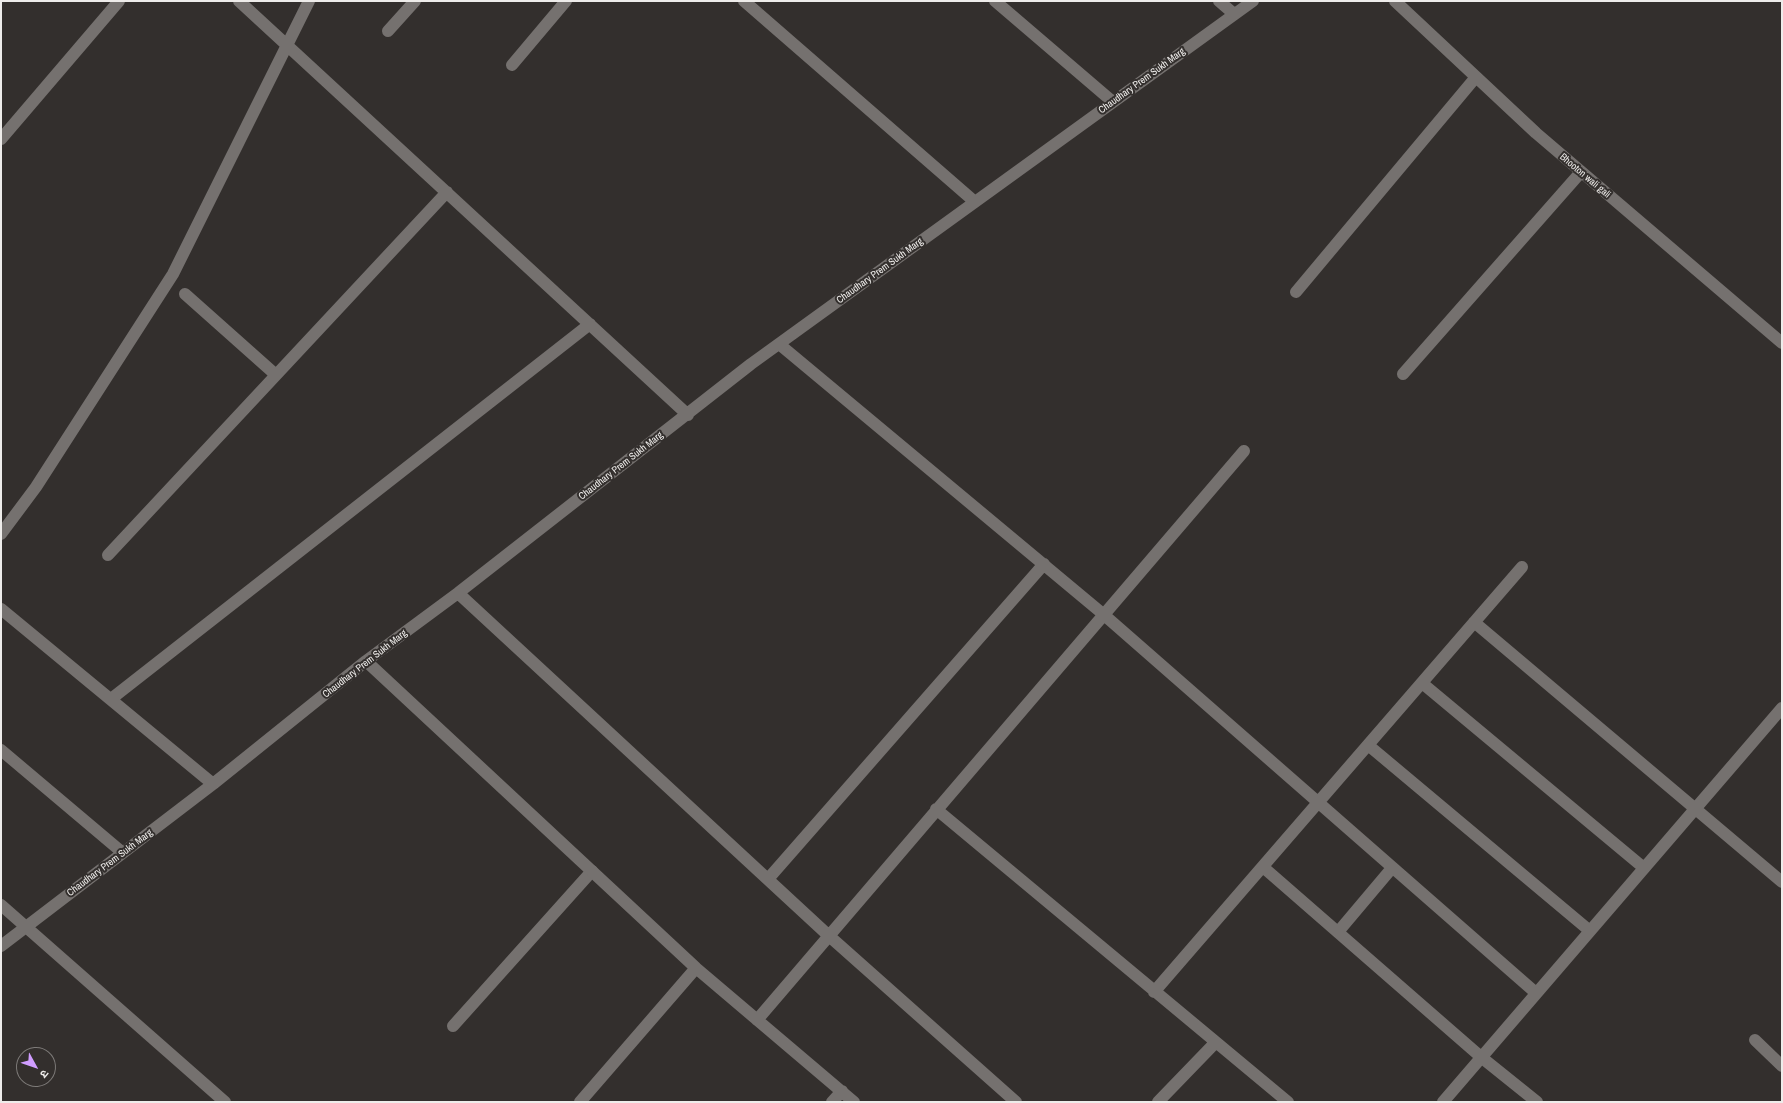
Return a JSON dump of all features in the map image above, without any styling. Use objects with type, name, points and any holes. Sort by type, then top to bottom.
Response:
[{"type":"street","points":[[1,139],[119,1]]},
{"type":"street","points":[[239,1],[288,44],[688,414]]},
{"type":"street","points":[[1,534],[36,487],[173,274],[309,1]]},
{"type":"street","points":[[388,31],[416,1]]},
{"type":"street","points":[[512,65],[566,1]]},
{"type":"street","points":[[744,1],[975,202]]},
{"type":"street","points":[[995,1],[1113,102]]},
{"type":"street","points":[[1219,1],[1234,14]]},
{"type":"street","name":"Chaudhary Prem Sukh Marg","points":[[1,946],[213,784],[366,661],[458,593],[779,344],[1253,1]]},
{"type":"street","name":"Bhooton wali gali","points":[[1395,1],[1536,133],[1782,343]]},
{"type":"street","points":[[1296,292],[1476,78]]},
{"type":"street","points":[[1403,374],[1581,172]]},
{"type":"street","points":[[108,555],[447,192]]},
{"type":"street","points":[[185,294],[276,374]]},
{"type":"street","points":[[111,699],[590,324]]},
{"type":"street","points":[[779,344],[1103,614],[1536,993]]},
{"type":"street","points":[[757,1020],[828,935],[1244,451]]},
{"type":"street","points":[[768,880],[1044,564]]},
{"type":"street","points":[[1154,992],[1522,567]]},
{"type":"street","points":[[458,593],[828,935],[1016,1102]]},
{"type":"street","points":[[1,609],[213,784]]},
{"type":"street","points":[[1474,622],[1782,882]]},
{"type":"street","points":[[366,661],[696,968],[854,1102]]},
{"type":"street","points":[[1422,683],[1644,868]]},
{"type":"street","points":[[1443,1102],[1782,708]]},
{"type":"street","points":[[1368,745],[1590,931]]},
{"type":"street","points":[[1,750],[122,853]]},
{"type":"street","points":[[936,809],[1215,1043],[1288,1102]]},
{"type":"street","points":[[1263,867],[1481,1057],[1538,1102]]},
{"type":"street","points":[[1338,932],[1392,868]]},
{"type":"street","points":[[453,1026],[592,871]]},
{"type":"street","points":[[1,905],[225,1102]]},
{"type":"street","points":[[580,1102],[696,968]]},
{"type":"street","points":[[1754,1040],[1782,1066]]},
{"type":"street","points":[[1158,1102],[1215,1043]]},
{"type":"street","points":[[832,1102],[842,1091]]}]
